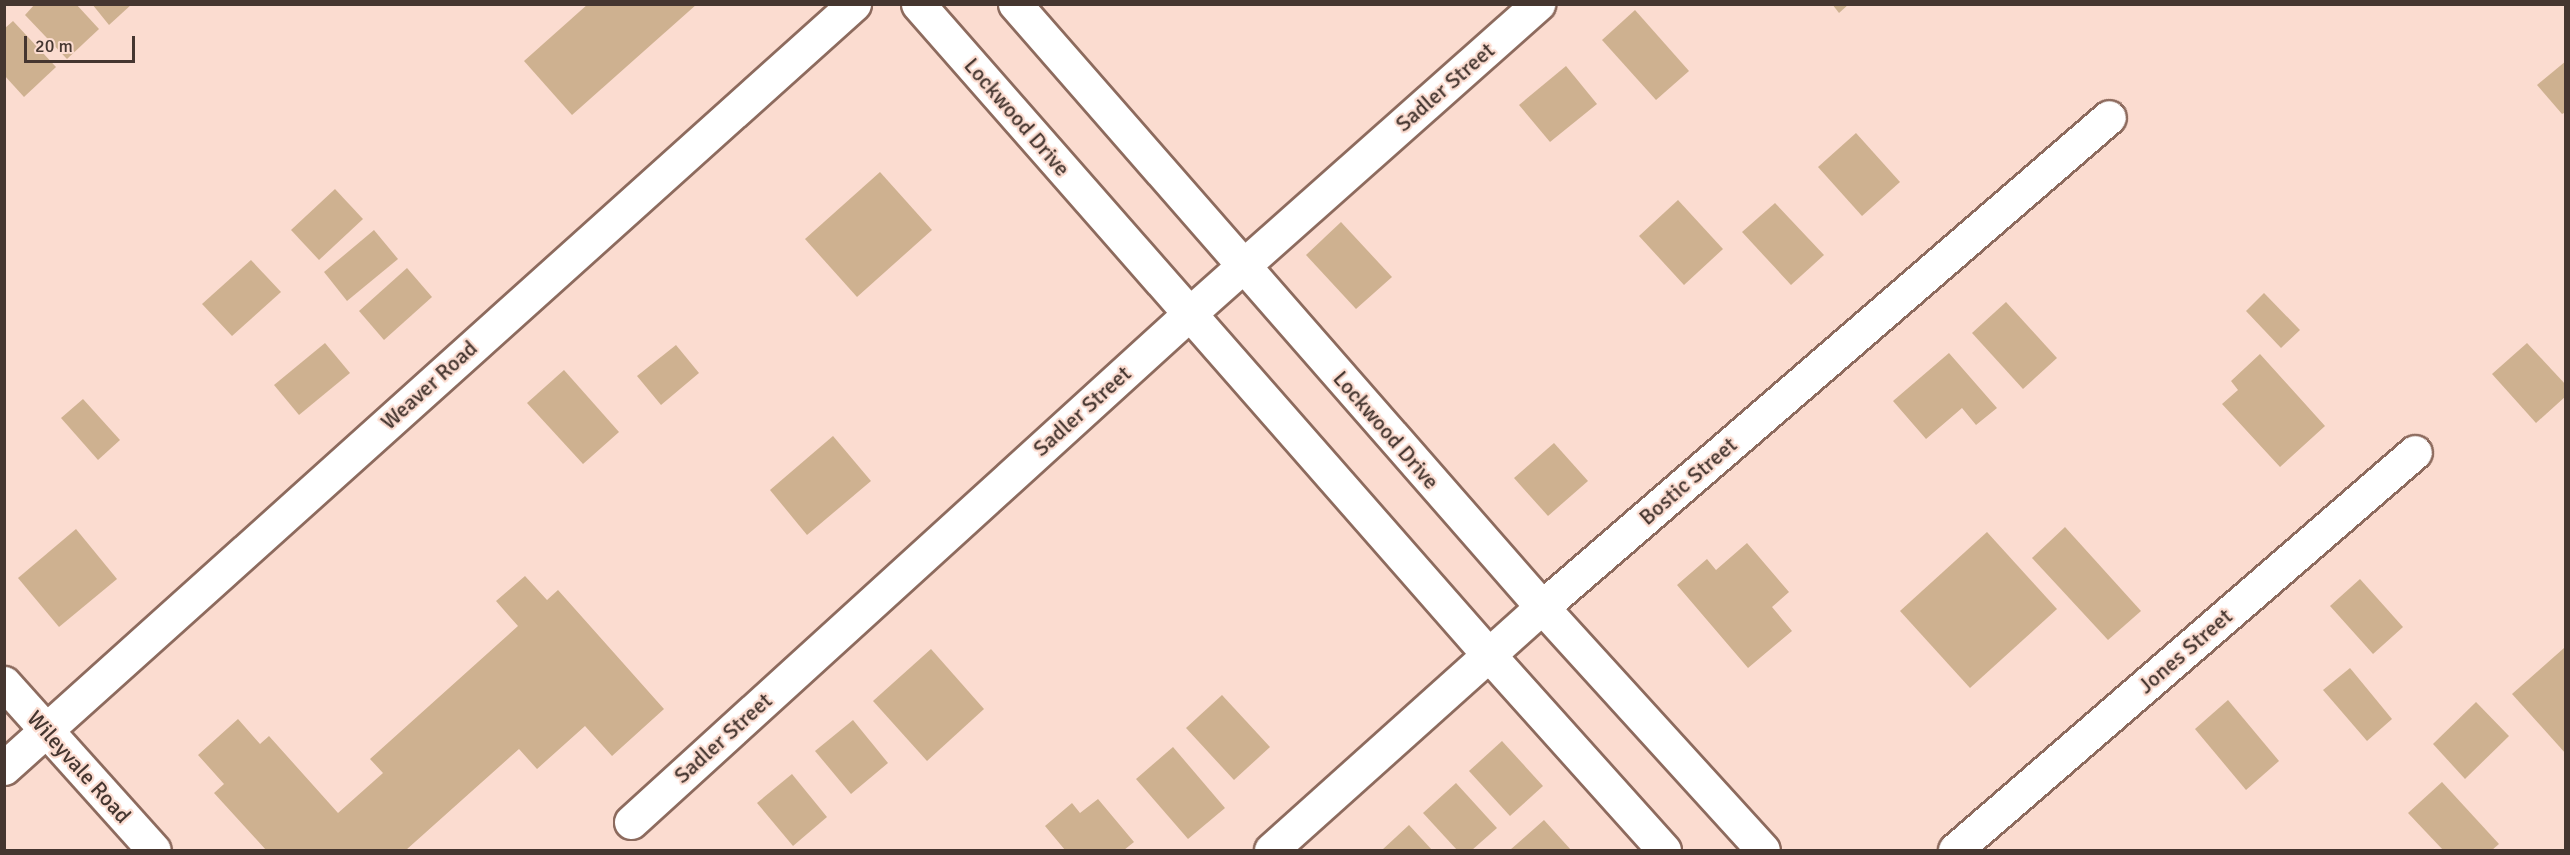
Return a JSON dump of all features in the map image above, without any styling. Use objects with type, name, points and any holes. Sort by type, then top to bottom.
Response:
[{"type":"street","name":"Weaver Road","points":[[4,768],[854,4]]},
{"type":"street","name":"Lockwood Drive","points":[[918,4],[1489,655],[1664,850]]},
{"type":"street","name":"Lockwood Drive","points":[[1015,4],[1241,267],[1542,607],[1763,850]]},
{"type":"street","name":"Sadler Street","points":[[631,822],[1241,267],[1538,4]]},
{"type":"street","name":"Bostic Street","points":[[1271,850],[1542,607],[2109,117]]},
{"type":"street","name":"Jones Street","points":[[1955,850],[2415,452]]},
{"type":"street","name":"Wileyvale Road","points":[[4,683],[154,850]]},
{"type":"building","points":[[35,4],[76,4],[99,29],[67,59],[25,15]]},
{"type":"building","points":[[92,4],[132,4],[109,25]]},
{"type":"building","points":[[588,4],[697,4],[572,115],[524,61]]},
{"type":"building","points":[[1832,4],[1849,4],[1839,13]]},
{"type":"building","points":[[1635,10],[1689,71],[1656,100],[1602,40]]},
{"type":"building","points":[[13,21],[56,67],[24,97],[4,75],[4,29]]},
{"type":"building","points":[[2566,61],[2566,112],[2562,114],[2537,85]]},
{"type":"building","points":[[1566,66],[1597,104],[1550,142],[1519,105]]},
{"type":"building","points":[[1856,133],[1900,182],[1862,216],[1818,167]]},
{"type":"building","points":[[880,172],[932,230],[857,297],[805,239]]},
{"type":"building","points":[[335,189],[363,219],[319,260],[291,230]]},
{"type":"building","points":[[1678,200],[1723,249],[1684,285],[1639,236]]},
{"type":"building","points":[[1775,203],[1824,255],[1791,285],[1742,232]]},
{"type":"building","points":[[1341,222],[1392,277],[1356,309],[1306,255]]},
{"type":"building","points":[[374,230],[398,259],[347,301],[324,272]]},
{"type":"building","points":[[251,260],[281,292],[232,336],[202,304]]},
{"type":"building","points":[[407,268],[432,297],[384,340],[359,311]]},
{"type":"building","points":[[2264,293],[2300,330],[2281,348],[2246,311]]},
{"type":"building","points":[[2006,302],[2057,358],[2023,389],[1972,333]]},
{"type":"building","points":[[325,343],[350,373],[299,415],[274,385]]},
{"type":"building","points":[[2527,343],[2566,385],[2566,396],[2536,423],[2492,374]]},
{"type":"building","points":[[676,345],[699,373],[661,405],[637,376]]},
{"type":"building","points":[[1949,353],[1997,408],[1976,425],[1962,408],[1926,439],[1893,401]]},
{"type":"building","points":[[2260,354],[2325,426],[2280,467],[2222,404],[2238,390],[2231,381]]},
{"type":"building","points":[[564,370],[619,432],[583,464],[527,403]]},
{"type":"building","points":[[83,399],[120,440],[98,460],[61,418]]},
{"type":"building","points":[[833,436],[871,481],[807,535],[770,490]]},
{"type":"building","points":[[1554,443],[1588,481],[1548,516],[1514,478]]},
{"type":"building","points":[[2065,527],[2141,611],[2108,640],[2032,558]]},
{"type":"building","points":[[76,529],[117,579],[59,627],[18,578]]},
{"type":"building","points":[[1987,532],[2057,609],[1970,688],[1900,611]]},
{"type":"building","points":[[1747,543],[1789,592],[1772,607],[1792,631],[1748,668],[1677,585],[1707,559],[1716,570]]},
{"type":"building","points":[[525,576],[547,600],[558,590],[664,709],[612,756],[585,726],[537,769],[519,749],[406,850],[266,850],[214,793],[224,784],[198,755],[238,719],[260,744],[269,736],[338,813],[383,773],[370,759],[518,626],[496,601]]},
{"type":"building","points":[[2360,579],[2403,627],[2373,654],[2330,606]]},
{"type":"building","points":[[2564,648],[2566,649],[2566,754],[2512,694]]},
{"type":"building","points":[[931,649],[984,709],[927,761],[873,701]]},
{"type":"building","points":[[2350,668],[2392,719],[2367,741],[2323,690]]},
{"type":"building","points":[[1222,695],[1270,747],[1234,780],[1186,728]]},
{"type":"building","points":[[2228,700],[2279,761],[2246,790],[2195,729]]},
{"type":"building","points":[[2476,702],[2509,736],[2465,779],[2433,744]]},
{"type":"building","points":[[853,720],[888,763],[851,794],[815,751]]},
{"type":"building","points":[[1502,741],[1543,786],[1510,816],[1469,771]]},
{"type":"building","points":[[1173,747],[1225,808],[1188,839],[1136,779]]},
{"type":"building","points":[[792,774],[827,817],[793,846],[757,803]]},
{"type":"building","points":[[2442,782],[2499,844],[2492,850],[2443,850],[2408,813]]},
{"type":"building","points":[[1456,783],[1497,828],[1472,850],[1457,850],[1423,813]]},
{"type":"building","points":[[1098,799],[1134,842],[1124,850],[1065,850],[1045,826],[1072,803],[1080,813]]},
{"type":"building","points":[[1544,820],[1571,850],[1510,850]]},
{"type":"building","points":[[1409,825],[1432,850],[1382,850]]}]
